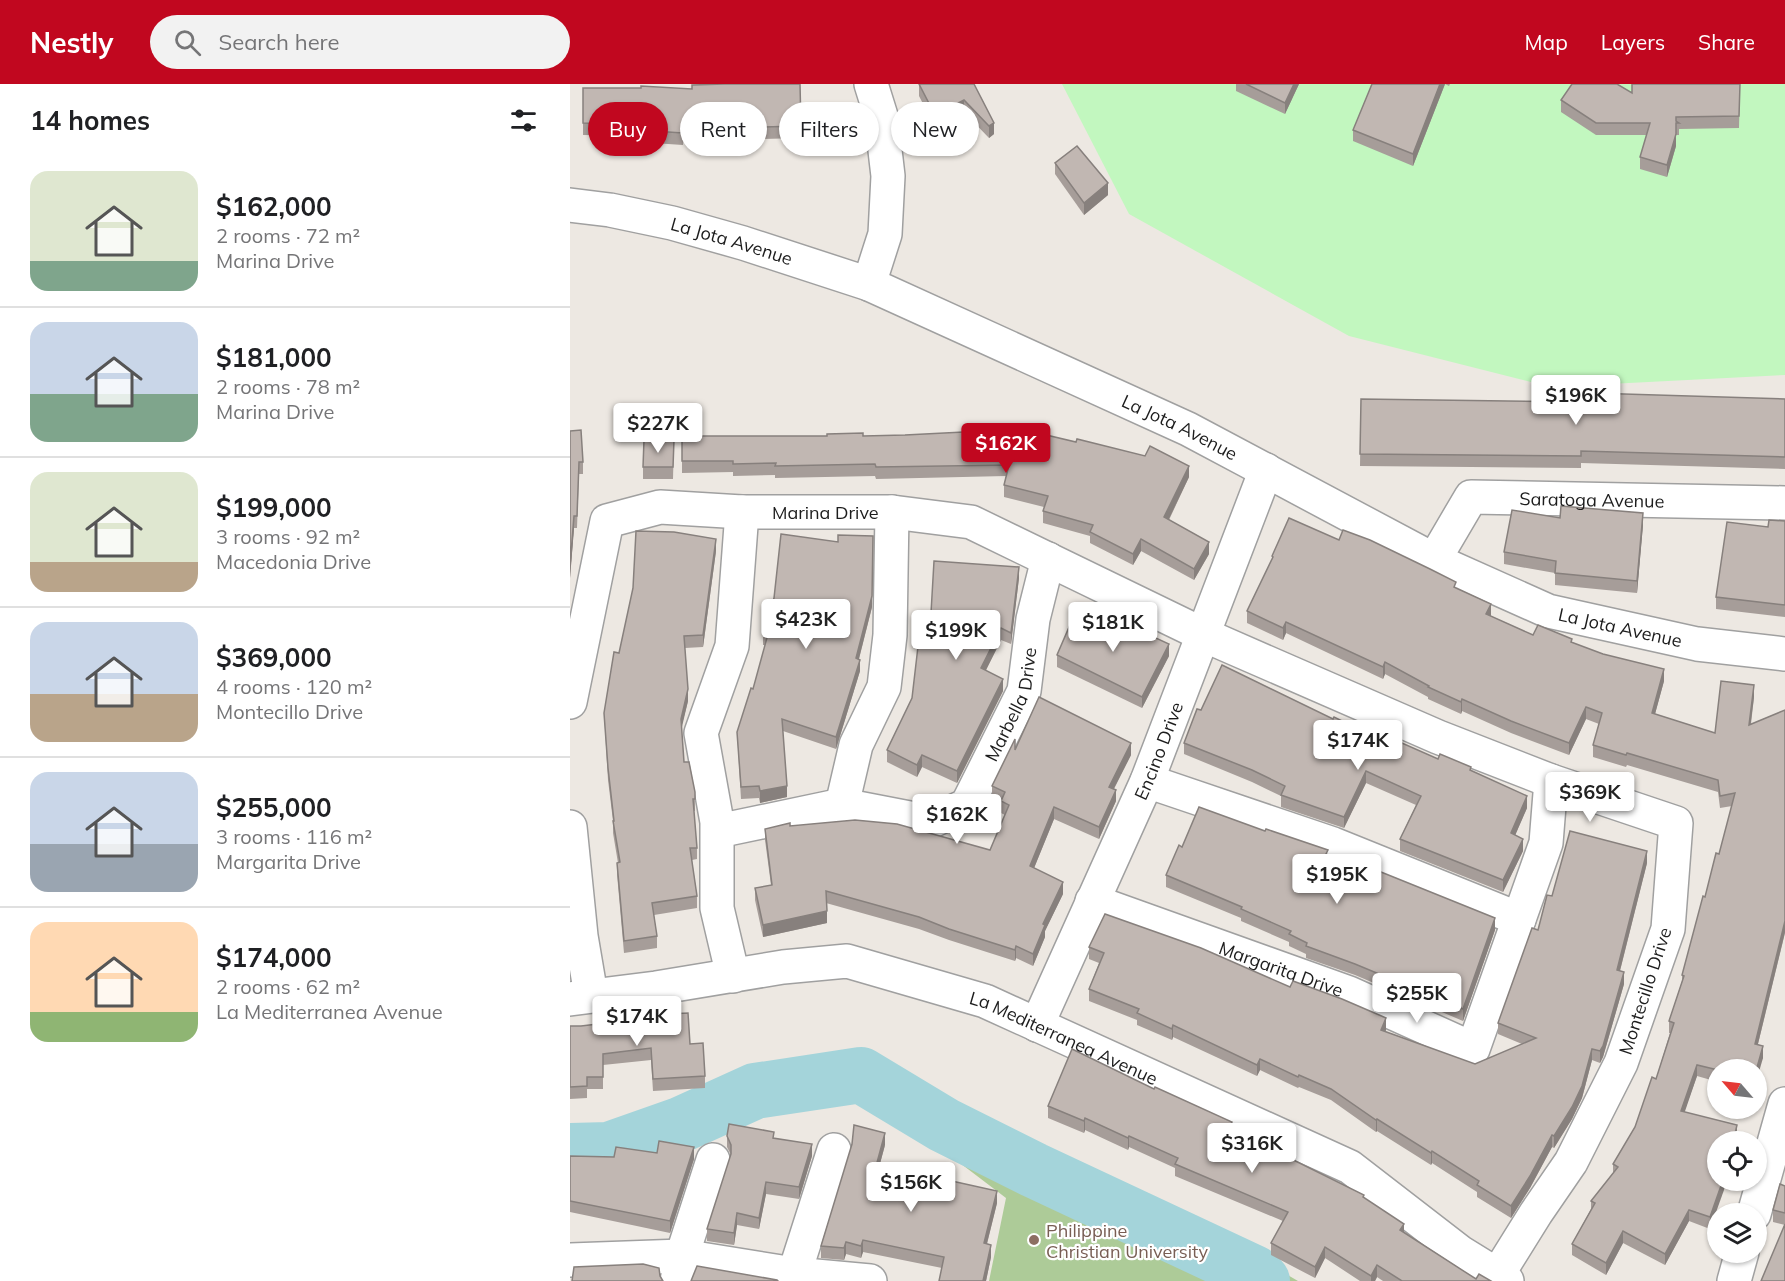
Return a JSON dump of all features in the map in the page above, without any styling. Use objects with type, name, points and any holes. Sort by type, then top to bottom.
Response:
[{"type":"street","points":[[869,284],[885,234],[888,176],[881,116],[871,84]]},
{"type":"street","name":"La Jota Avenue","points":[[570,205],[610,210],[672,224],[743,243],[869,284],[1188,429],[1434,560],[1548,611],[1697,644],[1785,654]]},
{"type":"street","name":"Encino Drive","points":[[1037,1025],[1147,781],[1266,470]]},
{"type":"street","name":"Saratoga Avenue","points":[[1434,560],[1472,497],[1785,503]]},
{"type":"street","name":"Marina Drive","points":[[570,702],[607,521],[660,507],[742,512],[892,512],[972,522],[1204,634]]},
{"type":"street","points":[[733,976],[717,908],[718,831],[701,733],[732,646],[742,512]]},
{"type":"street","points":[[842,805],[856,745],[884,687],[890,635],[892,512]]},
{"type":"street","name":"Marbella Drive","points":[[718,831],[761,820],[842,805],[930,822],[967,805],[1024,691],[1033,619],[1048,559]]},
{"type":"street","name":"Montecillo Drive","points":[[1204,634],[1438,737],[1551,781],[1676,823],[1668,929],[1621,1063],[1571,1162],[1536,1213],[1503,1278]]},
{"type":"street","points":[[1147,781],[1333,844],[1519,919]]},
{"type":"street","name":"Margarita Drive","points":[[1092,901],[1349,993],[1473,1049],[1546,843],[1551,781]]},
{"type":"street","points":[[570,827],[580,936],[581,997]]},
{"type":"street","name":"La Mediterranea Avenue","points":[[581,997],[656,988],[783,967],[847,961],[985,1001],[1350,1167],[1460,1252],[1503,1278]]},
{"type":"street","points":[[1757,1203],[1785,1104]]},
{"type":"street","points":[[793,1277],[834,1150]]},
{"type":"street","points":[[679,1268],[713,1160]]},
{"type":"street","points":[[570,1260],[870,1281]]},
{"type":"street","points":[[1734,1281],[1739,1263]]},
{"type":"green space","points":[[1062,84],[1785,84],[1785,375],[1551,387],[1349,336],[1129,214]]},
{"type":"green space","points":[[857,1059],[1004,1139],[1267,1263],[1298,1281],[989,1281],[1006,1198],[860,1087],[611,1158],[570,1159],[570,1130],[601,1133],[744,1080]]},
{"type":"building","points":[[800,84],[800,102],[779,102],[779,127],[767,127],[767,102],[680,102],[680,133],[668,132],[668,102],[588,102],[588,123],[583,123],[583,88],[641,88],[641,86],[692,89],[692,85]]},
{"type":"building","points":[[919,84],[974,84],[994,123],[989,126],[979,116],[979,102],[964,100],[928,102]]},
{"type":"building","points":[[1246,84],[1294,84],[1285,103]]},
{"type":"building","points":[[1372,84],[1440,84],[1413,154],[1353,130]]},
{"type":"building","points":[[1572,84],[1617,84],[1632,93],[1632,84],[1740,84],[1739,116],[1676,117],[1679,123],[1676,123],[1676,134],[1667,165],[1640,157],[1650,123],[1596,123],[1561,100]]},
{"type":"building","points":[[1077,146],[1108,183],[1084,203],[1055,163]]},
{"type":"building","points":[[1591,393],[1785,399],[1785,457],[1581,451],[1581,456],[1360,454],[1361,399],[1591,402]]},
{"type":"building","points":[[1021,429],[1076,442],[1077,439],[1145,456],[1150,446],[1189,466],[1164,517],[1209,542],[1194,569],[1141,539],[1133,554],[1090,532],[1093,525],[1043,511],[1048,496],[1004,485],[1009,465],[775,466],[776,463],[733,464],[733,461],[682,461],[682,436],[827,436],[827,434],[863,433],[863,436]]},
{"type":"building","points":[[581,430],[583,462],[579,462],[577,516],[574,516],[570,566],[570,431]]},
{"type":"building","points":[[644,440],[674,440],[673,467],[643,467]]},
{"type":"building","points":[[1561,506],[1643,513],[1637,581],[1555,573],[1556,561],[1504,552],[1512,510],[1560,518]]},
{"type":"building","points":[[1289,518],[1339,540],[1343,530],[1370,540],[1456,582],[1454,587],[1491,604],[1486,614],[1533,635],[1538,625],[1572,639],[1571,642],[1603,654],[1664,669],[1652,713],[1715,733],[1721,681],[1754,685],[1749,725],[1785,710],[1785,921],[1755,1044],[1763,1046],[1759,1059],[1707,1059],[1707,1067],[1697,1065],[1681,1111],[1737,1125],[1736,1131],[1707,1131],[1707,1191],[1719,1191],[1715,1203],[1707,1203],[1707,1216],[1689,1210],[1665,1254],[1623,1231],[1606,1263],[1572,1244],[1595,1203],[1591,1201],[1618,1167],[1613,1164],[1635,1127],[1652,1077],[1656,1079],[1674,1023],[1669,1021],[1684,976],[1682,975],[1703,896],[1705,897],[1716,853],[1719,854],[1735,793],[1720,796],[1718,780],[1593,745],[1602,713],[1586,707],[1569,743],[1462,699],[1461,702],[1428,687],[1385,662],[1383,667],[1286,622],[1283,628],[1247,611]]},
{"type":"building","points":[[1769,520],[1785,521],[1785,605],[1716,597],[1727,522],[1768,527]]},
{"type":"building","points":[[636,531],[674,532],[716,539],[703,635],[684,636],[688,689],[681,719],[684,762],[689,762],[695,792],[695,799],[693,799],[697,848],[690,848],[697,896],[652,903],[657,936],[624,941],[617,863],[620,862],[613,821],[604,713],[614,652],[619,653],[633,588]]},
{"type":"building","points":[[781,534],[838,542],[838,535],[873,536],[872,596],[856,658],[860,660],[836,737],[782,719],[787,786],[760,791],[759,786],[741,787],[737,732],[751,688],[753,689],[768,634],[763,633],[774,598]]},
{"type":"building","points":[[934,561],[1019,567],[1011,633],[1001,628],[981,668],[1003,679],[957,771],[922,755],[917,765],[887,750],[912,698],[922,612],[931,613]]},
{"type":"building","points":[[1076,611],[1126,633],[1130,626],[1169,644],[1142,697],[1057,655]]},
{"type":"building","points":[[1222,665],[1383,741],[1386,736],[1438,759],[1440,754],[1527,796],[1511,833],[1523,839],[1503,880],[1400,839],[1421,796],[1366,771],[1344,817],[1281,795],[1285,786],[1184,743],[1197,709],[1201,710]]},
{"type":"building","points":[[1039,697],[1131,743],[1109,787],[1116,790],[1099,827],[1054,807],[1030,866],[1063,882],[1043,924],[1045,925],[1033,954],[1016,946],[1015,950],[919,917],[826,891],[827,911],[763,925],[755,888],[772,885],[765,829],[790,823],[790,826],[855,820],[897,824],[990,850],[1009,805],[1001,801],[1005,792],[992,786],[1015,739],[1015,750]]},
{"type":"building","points":[[1199,807],[1265,831],[1266,829],[1328,850],[1326,854],[1378,878],[1381,872],[1495,918],[1463,1009],[1306,946],[1307,943],[1289,934],[1291,931],[1241,909],[1242,907],[1166,875],[1179,845],[1182,847]]},
{"type":"building","points":[[1570,831],[1647,851],[1617,970],[1624,972],[1603,1046],[1600,1051],[1592,1049],[1582,1086],[1572,1107],[1554,1136],[1552,1135],[1511,1206],[1477,1185],[1479,1181],[1432,1151],[1431,1153],[1376,1120],[1331,1089],[1260,1059],[1257,1065],[1173,1025],[1172,1029],[1137,1013],[1139,1009],[1089,989],[1104,953],[1089,947],[1105,914],[1201,948],[1290,987],[1293,981],[1342,999],[1386,1018],[1381,1030],[1475,1064],[1536,1038],[1498,1023],[1532,928],[1538,930],[1547,895],[1552,896]]},
{"type":"building","points":[[688,1013],[690,1044],[703,1043],[705,1076],[653,1079],[651,1048],[603,1054],[603,1077],[587,1077],[587,1086],[570,1087],[570,1026],[648,1018],[648,1015]]},
{"type":"building","points":[[1072,1049],[1154,1089],[1155,1087],[1232,1122],[1229,1128],[1364,1195],[1363,1197],[1404,1224],[1400,1230],[1476,1279],[1479,1274],[1491,1281],[1402,1281],[1377,1265],[1371,1276],[1325,1247],[1315,1267],[1271,1243],[1288,1212],[1175,1164],[1178,1158],[1129,1136],[1128,1138],[1085,1118],[1084,1121],[1048,1106]]},
{"type":"building","points":[[729,1124],[774,1132],[773,1138],[812,1144],[799,1187],[766,1182],[759,1218],[737,1213],[734,1233],[707,1229],[731,1154],[731,1145],[727,1136]]},
{"type":"building","points":[[854,1125],[885,1133],[875,1170],[928,1181],[929,1176],[997,1191],[984,1243],[991,1245],[983,1281],[939,1281],[944,1257],[863,1240],[861,1246],[846,1242],[844,1248],[821,1246],[852,1144]]},
{"type":"building","points":[[659,1141],[694,1147],[670,1221],[570,1201],[570,1156],[614,1157],[616,1147],[657,1153]]},
{"type":"building","points":[[1780,1184],[1785,1186],[1785,1213],[1773,1210]]},
{"type":"building","points":[[1785,1224],[1785,1281],[1761,1281]]},
{"type":"building","points":[[643,1264],[659,1268],[663,1281],[572,1281],[574,1267]]},
{"type":"building","points":[[697,1266],[777,1280],[778,1281],[691,1281]]},
{"type":"waterway","points":[[570,1151],[609,1150],[680,1125],[755,1091],[861,1075],[944,1125],[1034,1170],[1254,1273],[1262,1281]]},
{"type":"place","name":"Philippine Christian University","points":[[1034,1240]]}]
